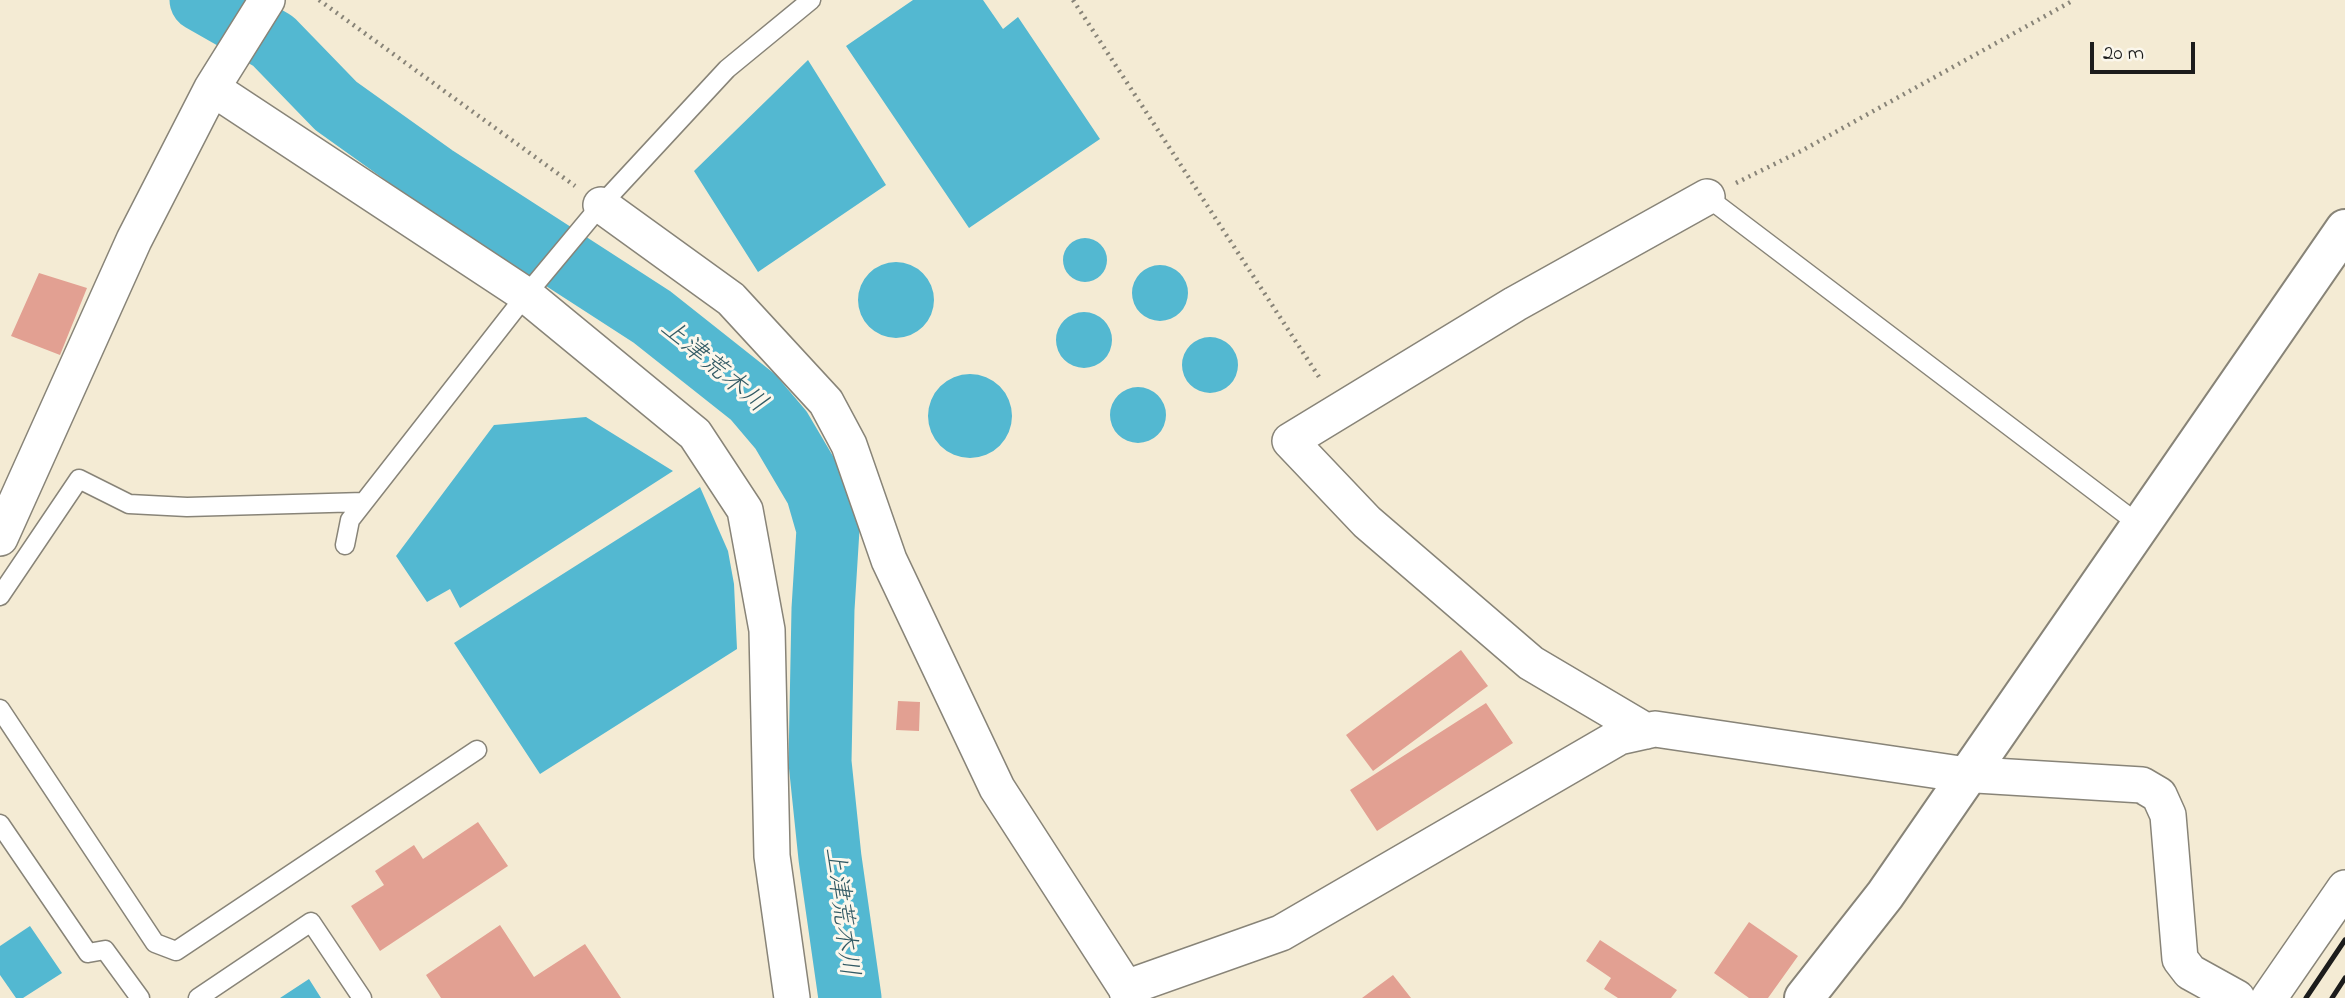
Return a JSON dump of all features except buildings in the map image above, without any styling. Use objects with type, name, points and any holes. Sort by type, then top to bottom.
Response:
[{"type":"street","points":[[0,538],[134,240],[212,88],[267,0]]},
{"type":"street","points":[[212,88],[526,295],[695,434],[745,510],[767,630],[772,856],[792,998]]},
{"type":"street","points":[[1646,731],[1531,663],[1367,522],[1290,441],[1515,304],[1707,197]]},
{"type":"street","points":[[601,205],[731,299],[826,402],[849,445],[889,560],[998,788],[1128,993],[1281,933],[1619,737],[1656,729],[1969,774],[2142,785],[2159,795],[2168,815],[2180,959],[2190,972],[2237,998]]},
{"type":"street","points":[[1804,998],[1885,895],[2345,229]]},
{"type":"street","points":[[2269,998],[2345,888]]},
{"type":"lane","points":[[345,545],[350,520],[526,295],[601,205],[727,69],[811,0]]},
{"type":"lane","points":[[1707,197],[2141,526]]},
{"type":"lane","points":[[0,596],[79,479],[129,504],[187,507],[364,502]]},
{"type":"lane","points":[[0,709],[155,943],[176,951],[477,750]]},
{"type":"lane","points":[[0,824],[88,953],[106,950],[140,998]]},
{"type":"lane","points":[[198,998],[311,922],[362,998]]},
{"type":"path","points":[[319,0],[601,205]]},
{"type":"path","points":[[1073,0],[1340,410]]},
{"type":"path","points":[[1707,197],[1803,150],[2074,0]]},
{"type":"water","points":[[913,0],[983,0],[1003,29],[1018,17],[1100,139],[969,228],[846,46]]},
{"type":"water","points":[[808,60],[886,185],[758,272],[694,171]]},
{"type":"water","points":[[1085,238],[1101,244],[1107,260],[1101,276],[1085,282],[1069,276],[1063,260],[1069,244]]},
{"type":"water","points":[[904,262],[917,268],[928,279],[934,292],[932,315],[917,332],[904,338],[888,338],[875,332],[860,315],[858,292],[864,279],[881,264]]},
{"type":"water","points":[[1154,265],[1166,265],[1180,273],[1188,287],[1186,304],[1180,313],[1166,321],[1154,321],[1137,309],[1132,299],[1132,287],[1144,270]]},
{"type":"water","points":[[1079,312],[1089,312],[1104,320],[1110,329],[1110,351],[1104,360],[1089,368],[1079,368],[1061,356],[1056,345],[1056,335],[1068,317]]},
{"type":"water","points":[[1204,337],[1216,337],[1226,341],[1234,349],[1238,365],[1234,381],[1226,389],[1216,393],[1204,393],[1194,389],[1186,381],[1182,371],[1182,359],[1186,349],[1194,341]]},
{"type":"water","points":[[970,374],[986,377],[1000,386],[1009,400],[1012,416],[1009,432],[1000,446],[986,455],[970,458],[954,455],[940,446],[931,432],[928,416],[931,400],[940,386],[954,377]]},
{"type":"water","points":[[1132,387],[1144,387],[1154,391],[1162,399],[1166,415],[1162,431],[1154,439],[1144,443],[1132,443],[1122,439],[1114,431],[1110,421],[1110,409],[1114,399],[1122,391]]},
{"type":"water","points":[[586,417],[673,471],[460,608],[450,589],[427,602],[396,556],[494,425]]},
{"type":"water","points":[[700,487],[728,551],[734,584],[737,649],[540,774],[454,643]]},
{"type":"water","points":[[30,926],[62,973],[23,998],[16,998],[0,975],[0,946]]},
{"type":"water","points":[[309,979],[321,998],[280,998]]},
{"type":"waterway","name":"上津荒木川","points":[[201,0],[273,41],[336,106],[434,176],[652,317],[753,397],[781,430],[817,491],[828,529],[823,609],[820,762],[830,858],[850,998]]},
{"type":"railway","points":[[2306,998],[2345,940]]},
{"type":"railway","points":[[2332,998],[2345,978]]}]
